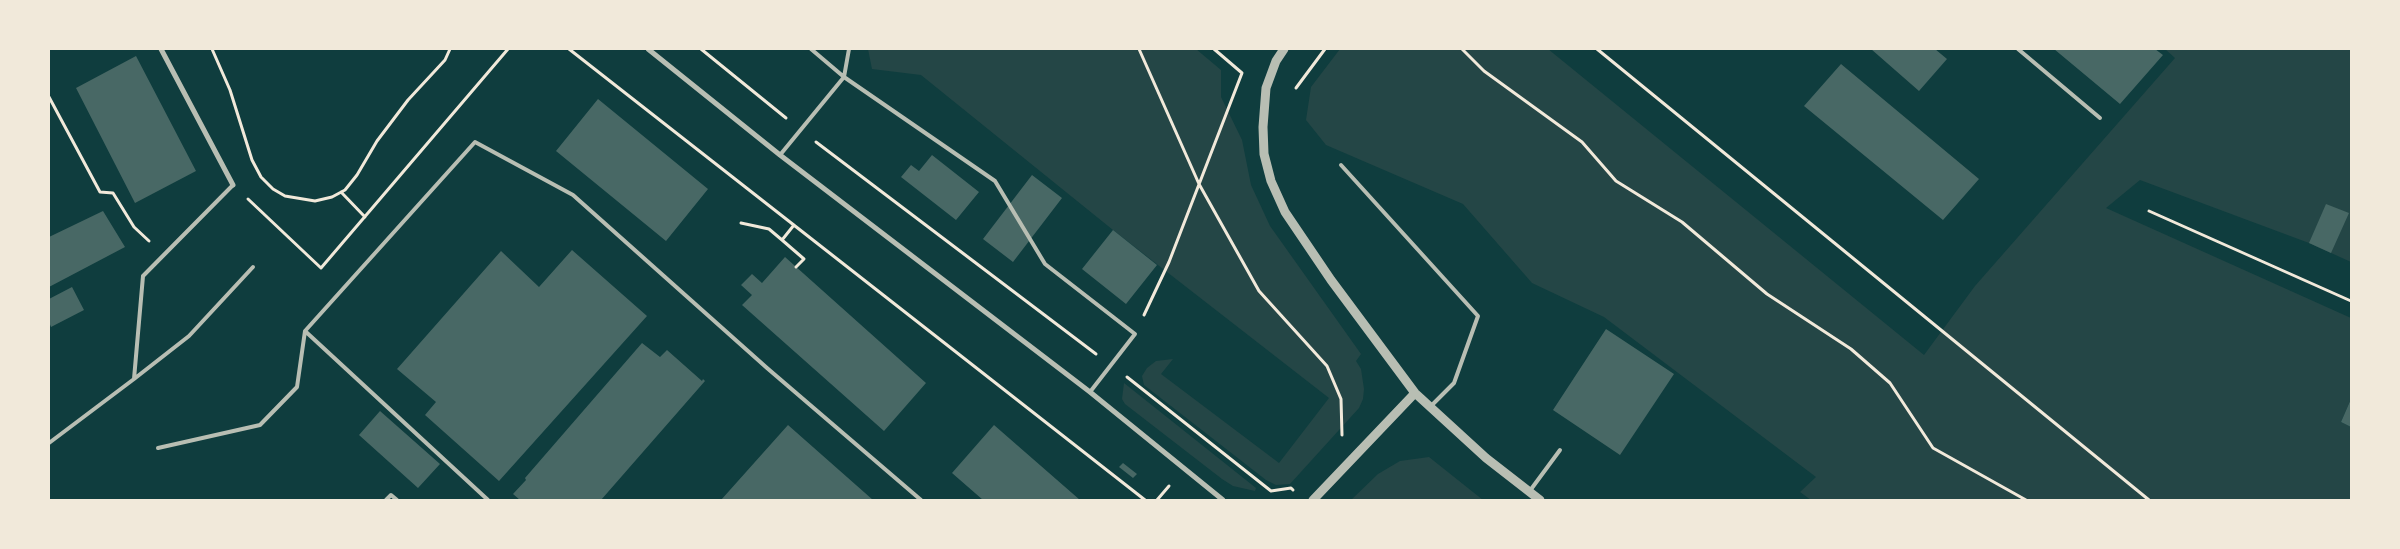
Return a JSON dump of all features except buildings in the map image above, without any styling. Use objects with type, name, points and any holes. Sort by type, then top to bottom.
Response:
[{"type":"street","points":[[161,49],[233,185]]},
{"type":"street","points":[[648,49],[780,155],[1090,392],[1223,500]]},
{"type":"street","points":[[1284,49],[1276,61],[1266,88],[1262,127],[1264,154],[1271,181],[1285,212],[1331,280],[1415,393],[1486,458],[1540,500]]},
{"type":"street","points":[[1313,500],[1415,393]]},
{"type":"lane","points":[[811,49],[844,77],[995,181],[1045,264],[1135,334],[1090,392]]},
{"type":"lane","points":[[780,155],[844,77],[849,49]]},
{"type":"lane","points":[[2018,49],[2100,118]]},
{"type":"lane","points":[[158,448],[260,425],[297,387],[305,331],[475,142],[573,196],[767,368],[921,500]]},
{"type":"lane","points":[[1341,165],[1478,316],[1454,383],[1430,407]]},
{"type":"lane","points":[[134,379],[143,276],[233,185]]},
{"type":"lane","points":[[49,443],[189,336],[252,266]]},
{"type":"lane","points":[[305,331],[488,500]]},
{"type":"lane","points":[[1529,492],[1560,450]]},
{"type":"lane","points":[[386,500],[391,495],[397,500]]},
{"type":"path","points":[[212,49],[230,90],[252,160],[260,177],[273,189],[285,196],[315,201],[341,192],[357,175],[377,140],[408,100],[445,60],[450,49]]},
{"type":"path","points":[[233,185],[320,268],[508,49]]},
{"type":"path","points":[[569,49],[1145,500]]},
{"type":"path","points":[[701,49],[801,130],[1111,365],[1271,491],[1291,488]]},
{"type":"path","points":[[1139,49],[1199,184],[1259,291],[1327,366],[1341,399],[1342,436]]},
{"type":"path","points":[[1135,334],[1169,262],[1242,73],[1214,49]]},
{"type":"path","points":[[1296,88],[1325,49]]},
{"type":"path","points":[[1462,49],[1484,71],[1582,142],[1616,181],[1682,222],[1767,294],[1857,355],[1890,383],[1933,448],[2026,500]]},
{"type":"path","points":[[1597,49],[2148,500]]},
{"type":"path","points":[[49,97],[100,192],[113,193],[134,227]]},
{"type":"path","points":[[341,192],[365,216]]},
{"type":"path","points":[[2149,211],[2351,301]]},
{"type":"path","points":[[741,222],[769,229],[804,258],[796,267]]},
{"type":"path","points":[[782,240],[794,225]]},
{"type":"path","points":[[1157,500],[1169,486]]},
{"type":"shaded area","points":[[868,49],[1196,49],[1221,70],[1221,97],[1242,140],[1251,185],[1270,226],[1361,354],[1356,361],[1361,369],[1364,389],[1363,399],[1359,408],[1290,484],[1276,485],[1266,480],[1144,385],[1142,376],[1147,368],[1156,361],[1173,359],[1161,374],[1279,463],[1329,398],[1113,230],[921,75],[872,69]]},
{"type":"shaded area","points":[[1340,49],[1548,49],[1924,355],[1975,286],[2175,58],[2165,49],[2351,49],[2351,262],[2309,243],[2140,180],[2106,208],[2351,318],[2351,399],[2341,422],[2351,427],[2351,500],[1811,500],[1800,492],[1816,477],[1604,317],[1532,283],[1463,204],[1326,145],[1306,120],[1311,87]]},
{"type":"shaded area","points":[[1124,383],[1256,488],[1255,491],[1233,486],[1222,479],[1125,404],[1122,399]]},
{"type":"shaded area","points":[[1429,457],[1483,500],[1351,500],[1378,474],[1400,461]]}]
